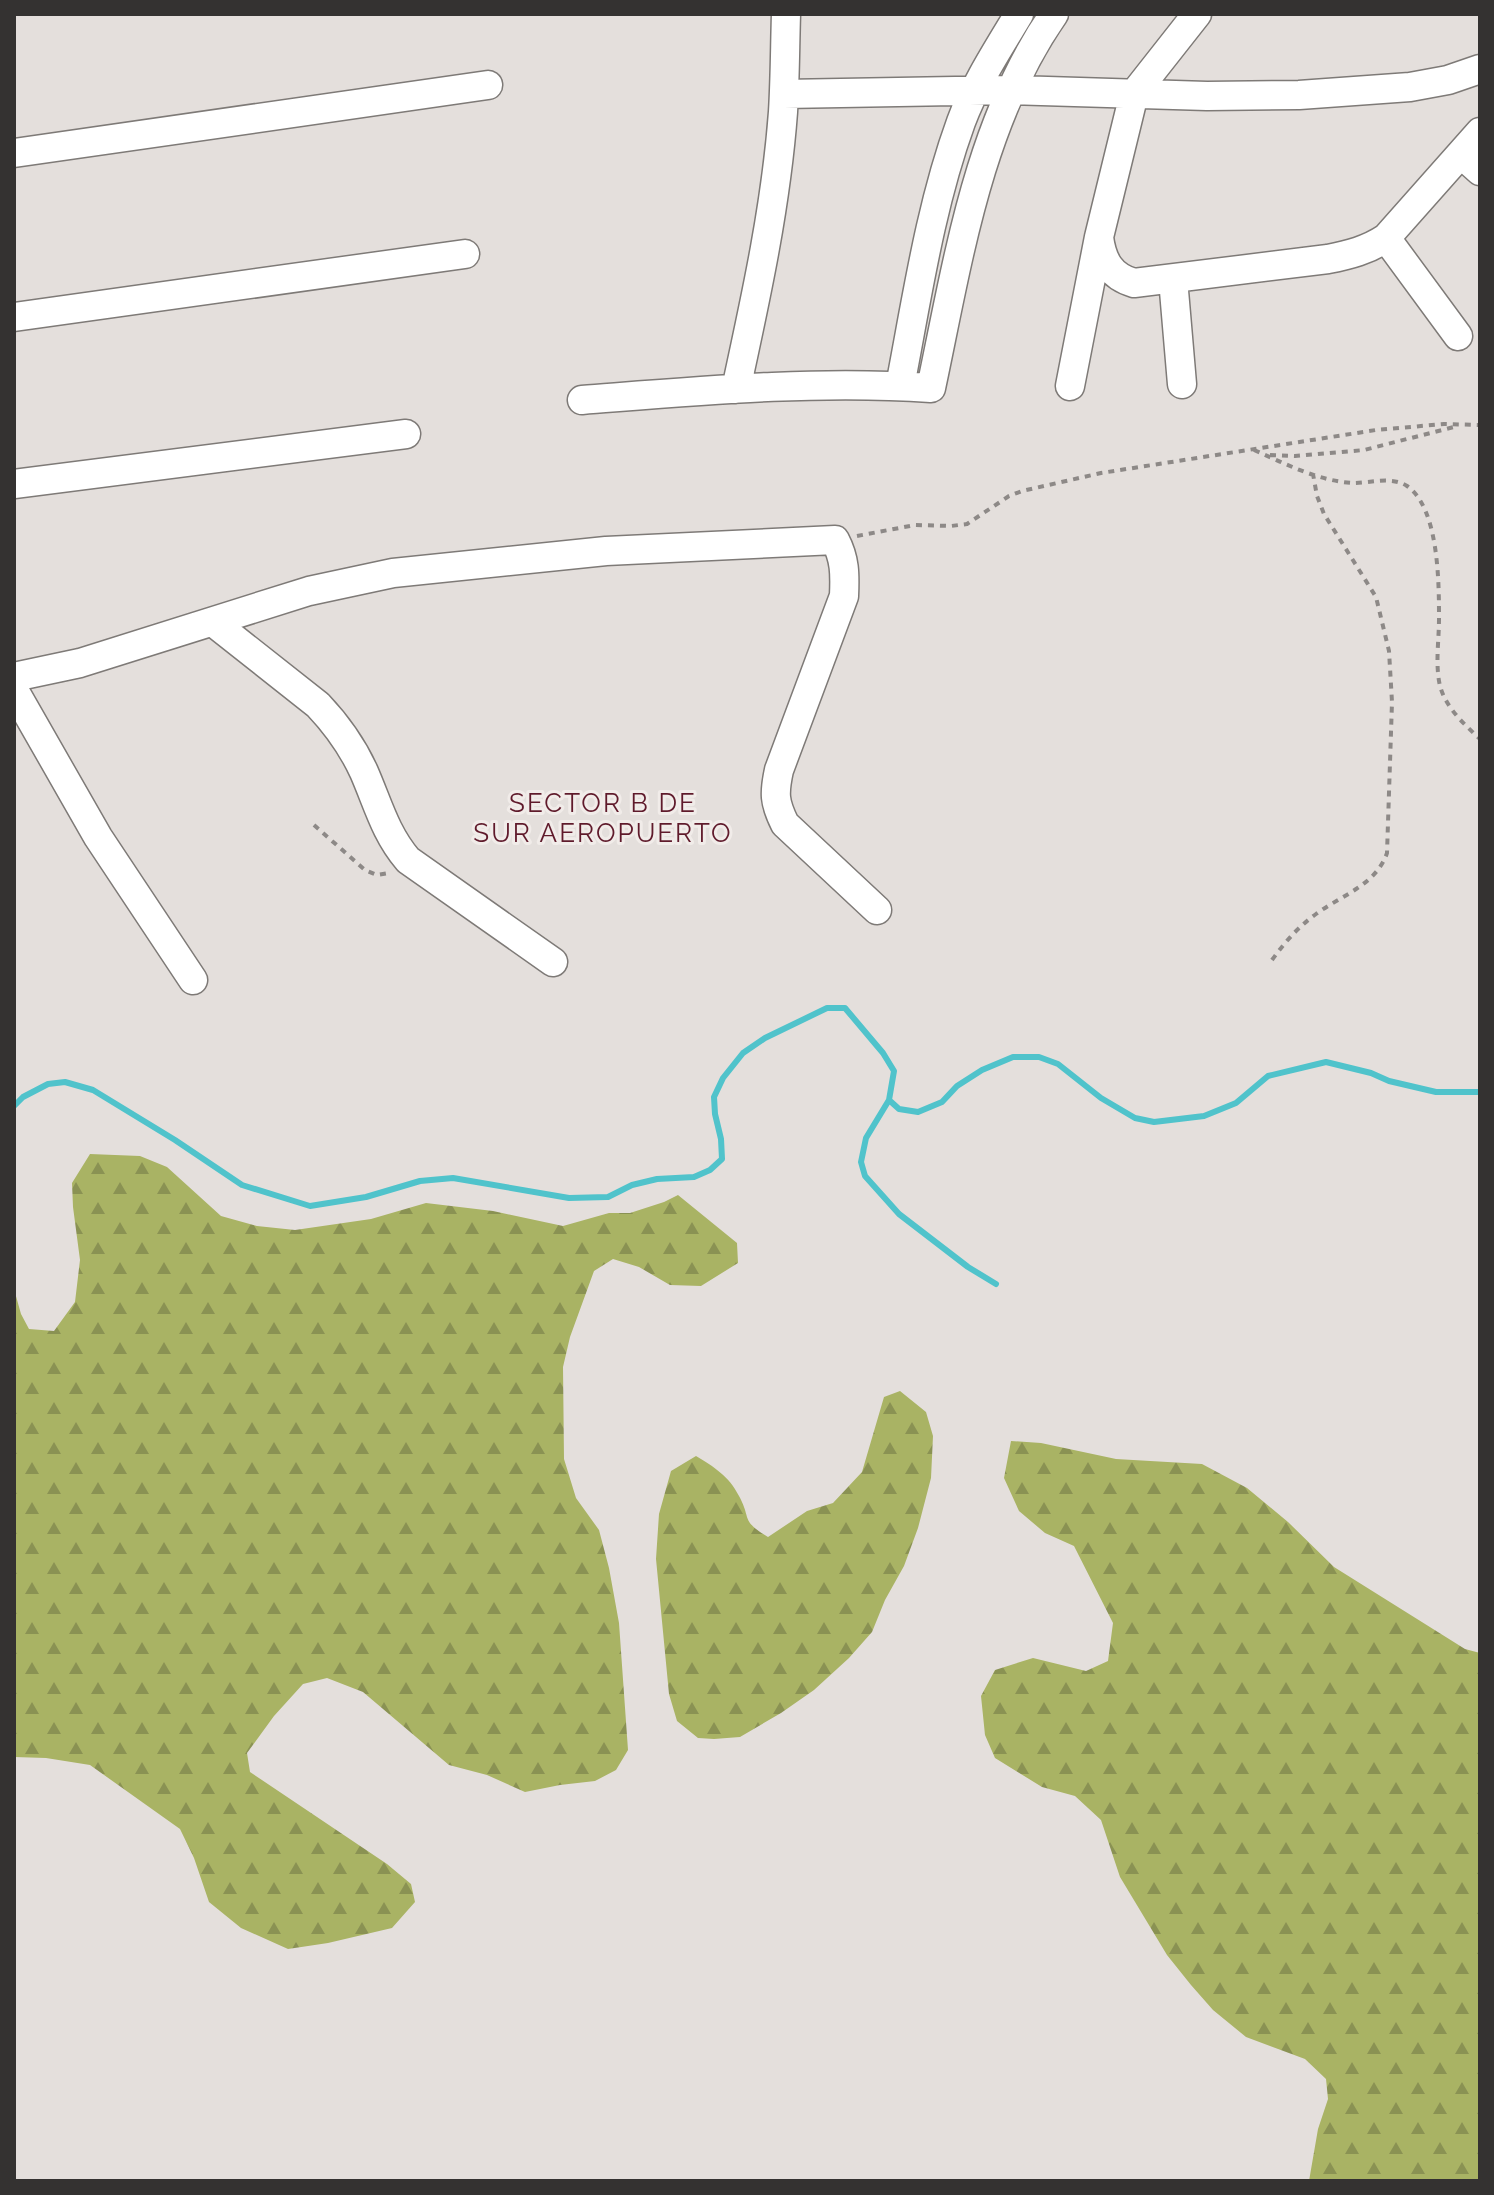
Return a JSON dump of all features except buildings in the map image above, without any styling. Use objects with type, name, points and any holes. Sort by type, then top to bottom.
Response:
[{"type":"street","points":[[736,389],[771,217],[784,94],[786,14]]},
{"type":"street","points":[[900,386],[937,203],[958,132],[974,92],[1019,14]]},
{"type":"street","points":[[582,400],[806,385],[931,388],[986,155],[1012,90],[1033,47],[1054,14]]},
{"type":"street","points":[[1070,386],[1099,237],[1134,94],[1197,14]]},
{"type":"street","points":[[784,94],[1012,90],[1207,96],[1365,91],[1448,80],[1480,69]]},
{"type":"street","points":[[14,153],[488,85]]},
{"type":"street","points":[[1099,237],[1105,264],[1124,280],[1134,283],[1351,254],[1386,238],[1470,163],[1480,132]]},
{"type":"street","points":[[1386,238],[1458,336]]},
{"type":"street","points":[[14,317],[465,254]]},
{"type":"street","points":[[1173,279],[1182,384]]},
{"type":"street","points":[[14,484],[406,434]]},
{"type":"street","points":[[14,677],[80,663],[309,591],[393,573],[606,551],[835,540],[843,554],[846,569],[844,596],[779,770],[774,793],[785,824],[877,910]]},
{"type":"street","points":[[213,622],[331,718],[362,769],[391,838],[408,860],[553,962]]},
{"type":"street","points":[[14,690],[98,837],[193,980]]},
{"type":"path","points":[[835,540],[915,525],[967,524],[1009,496],[1046,484],[1101,473],[1376,430],[1432,424],[1480,425]]},
{"type":"path","points":[[1252,450],[1295,456],[1364,450],[1468,424]]},
{"type":"path","points":[[1252,450],[1301,471],[1350,483],[1389,481],[1404,484],[1415,493],[1426,510],[1434,544],[1438,583],[1437,661],[1441,686],[1449,705],[1480,739]]},
{"type":"path","points":[[1272,960],[1285,942],[1313,916],[1374,877],[1383,866],[1387,853],[1392,702],[1389,651],[1376,597],[1324,514],[1313,474]]},
{"type":"path","points":[[314,825],[365,870],[377,875],[393,872],[408,860]]},
{"type":"green space","points":[[90,1154],[140,1156],[167,1167],[221,1216],[257,1226],[295,1230],[371,1219],[426,1203],[493,1211],[563,1226],[609,1213],[630,1213],[678,1195],[737,1243],[738,1263],[701,1286],[670,1285],[639,1267],[613,1259],[594,1271],[570,1337],[563,1367],[564,1459],[576,1498],[599,1530],[619,1623],[628,1750],[616,1770],[595,1781],[525,1792],[487,1775],[449,1765],[363,1692],[327,1678],[303,1684],[247,1753],[250,1772],[387,1864],[411,1884],[415,1902],[392,1928],[288,1949],[241,1928],[209,1902],[180,1829],[90,1765],[14,1757],[14,1289],[29,1329],[54,1331],[75,1302],[80,1260],[72,1183]]},
{"type":"green space","points":[[900,1391],[926,1412],[933,1436],[931,1478],[904,1566],[872,1632],[814,1690],[781,1713],[740,1737],[698,1738],[677,1721],[669,1694],[656,1559],[659,1514],[671,1471],[696,1456],[709,1464],[726,1477],[735,1489],[750,1523],[768,1537],[807,1511],[833,1503],[862,1472],[884,1397]]},
{"type":"green space","points":[[1011,1441],[1041,1443],[1116,1459],[1202,1464],[1247,1488],[1334,1567],[1465,1649],[1480,1653],[1480,2181],[1309,2181],[1318,2129],[1328,2099],[1326,2079],[1305,2059],[1246,2037],[1213,2010],[1191,1985],[1167,1955],[1120,1877],[1101,1820],[1075,1796],[1042,1787],[995,1758],[985,1735],[981,1696],[995,1670],[1033,1658],[1086,1671],[1108,1661],[1113,1623],[1074,1546],[1045,1533],[1019,1511],[1004,1478]]},
{"type":"waterway","points":[[14,1106],[23,1097],[48,1084],[65,1082],[93,1090],[242,1185],[310,1206],[366,1197],[420,1181],[453,1178],[569,1198],[608,1197],[632,1185],[657,1179],[694,1177],[710,1170],[722,1159],[714,1097],[723,1078],[743,1053],[765,1038],[827,1008],[845,1008],[894,1071],[889,1100],[866,1138],[861,1162],[865,1176],[899,1214],[968,1267],[996,1284]]},
{"type":"waterway","points":[[889,1100],[899,1109],[918,1112],[942,1102],[957,1086],[982,1070],[1013,1057],[1039,1057],[1058,1064],[1101,1098],[1135,1118],[1154,1122],[1204,1116],[1236,1103],[1268,1076],[1326,1062],[1436,1092],[1480,1092]]},
{"type":"district","name":"SECTOR B DE SUR AEROPUERTO","points":[[603,818]]}]
